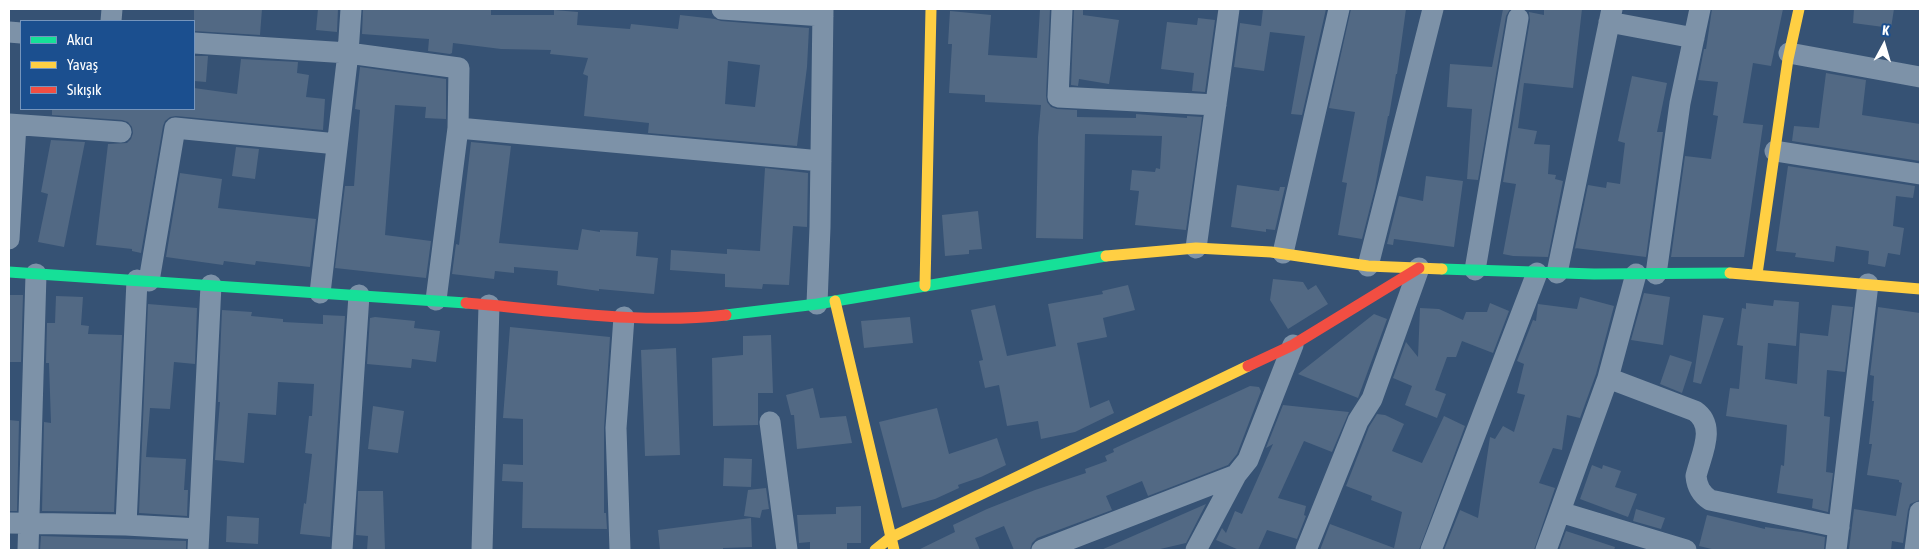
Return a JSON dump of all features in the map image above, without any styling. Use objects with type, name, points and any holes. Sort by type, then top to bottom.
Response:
[{"type":"main road","points":[[925,286],[931,9]]},
{"type":"main road","points":[[1757,274],[1789,53],[1799,9]]},
{"type":"main road","points":[[9,272],[436,300],[624,317],[700,318],[826,303],[1116,254],[1196,248],[1283,253],[1368,266],[1547,273],[1757,274],[1920,290]]},
{"type":"main road","points":[[875,550],[890,538],[1293,345],[1419,268]]},
{"type":"main road","points":[[826,303],[894,550]]},
{"type":"street","points":[[320,293],[348,53],[351,9]]},
{"type":"street","points":[[722,9],[823,12],[821,161],[826,303]]},
{"type":"street","points":[[1062,9],[1058,97],[1216,105]]},
{"type":"street","points":[[1196,248],[1229,9]]},
{"type":"street","points":[[1283,253],[1339,9]]},
{"type":"street","points":[[1368,266],[1433,9]]},
{"type":"street","points":[[1546,550],[1646,274],[1700,9]]},
{"type":"street","points":[[1431,550],[1547,273],[1611,15],[1694,38]]},
{"type":"street","points":[[1475,270],[1518,18]]},
{"type":"street","points":[[195,43],[348,53],[459,68],[458,128],[436,300]]},
{"type":"street","points":[[1789,53],[1920,77]]},
{"type":"street","points":[[9,239],[12,124],[121,132]]},
{"type":"street","points":[[126,525],[143,281],[175,128],[337,144]]},
{"type":"street","points":[[458,128],[821,161]]},
{"type":"street","points":[[1775,151],[1920,174]]},
{"type":"street","points":[[1306,550],[1358,421],[1372,399],[1419,268]]},
{"type":"street","points":[[28,550],[19,523],[36,274]]},
{"type":"street","points":[[1836,550],[1868,284]]},
{"type":"street","points":[[198,550],[211,286]]},
{"type":"street","points":[[342,550],[358,296]]},
{"type":"street","points":[[482,550],[489,305]]},
{"type":"street","points":[[620,550],[616,428],[624,317]]},
{"type":"street","points":[[1196,550],[1236,476],[1248,460],[1293,345]]},
{"type":"street","points":[[1608,378],[1695,411],[1705,420],[1707,431],[1696,476],[1697,483],[1704,496],[1710,500],[1839,526]]},
{"type":"street","points":[[770,422],[787,550]]},
{"type":"street","points":[[1042,550],[1236,476]]},
{"type":"street","points":[[1560,512],[1686,550]]},
{"type":"street","points":[[1915,550],[1920,512]]},
{"type":"street","points":[[19,523],[126,525],[199,529]]},
{"type":"building","points":[[194,9],[262,9],[260,35],[195,31]]},
{"type":"building","points":[[318,9],[338,9],[337,32],[316,30]]},
{"type":"building","points":[[363,9],[481,9],[491,10],[491,15],[554,15],[554,10],[578,12],[577,25],[630,29],[631,24],[678,29],[680,15],[721,21],[809,28],[807,67],[797,146],[648,133],[649,123],[584,116],[588,76],[583,74],[588,58],[550,54],[551,50],[501,49],[453,43],[452,53],[450,54],[428,51],[429,39],[362,34]],"holes":[[[728,61],[760,65],[755,107],[725,104]]]},
{"type":"building","points":[[1040,9],[1050,9],[1046,96],[1047,102],[1051,107],[1077,110],[1077,117],[1136,118],[1136,114],[1187,118],[1187,116],[1202,117],[1186,230],[1135,225],[1139,191],[1130,190],[1132,170],[1155,172],[1156,168],[1160,169],[1162,136],[1085,134],[1083,239],[1036,238],[1038,137],[1041,105],[985,102],[985,95],[949,93],[952,44],[948,44],[950,11],[991,15],[988,55],[1037,58]]},
{"type":"building","points":[[1074,9],[1083,9],[1083,15],[1119,20],[1109,84],[1079,79],[1078,86],[1071,85]]},
{"type":"building","points":[[1263,9],[1326,9],[1302,115],[1291,114],[1305,36],[1270,32],[1264,71],[1234,67],[1240,23],[1261,26]]},
{"type":"building","points":[[1351,9],[1406,9],[1389,116],[1375,188],[1362,239],[1338,235],[1347,183],[1342,182],[1355,112],[1329,108]]},
{"type":"building","points":[[1503,9],[1510,9],[1506,16],[1478,180],[1467,179],[1472,109],[1447,107],[1450,64],[1492,67]]},
{"type":"building","points":[[1544,9],[1582,9],[1573,88],[1524,83],[1518,128],[1537,131],[1534,144],[1550,145],[1548,174],[1556,175],[1555,179],[1563,181],[1548,257],[1513,256],[1503,254],[1516,184],[1503,182],[1530,20],[1529,12],[1544,15]]},
{"type":"building","points":[[1712,9],[1783,9],[1771,66],[1753,63],[1743,123],[1763,125],[1744,257],[1671,257],[1685,156],[1711,159],[1718,116],[1713,115],[1718,82],[1698,80],[1704,49],[1706,49]]},
{"type":"building","points":[[1854,9],[1894,9],[1891,28],[1853,23]]},
{"type":"building","points":[[1198,18],[1215,20],[1205,92],[1192,91],[1194,73],[1161,69],[1167,22],[1197,25]]},
{"type":"building","points":[[195,56],[208,56],[206,82],[195,81]]},
{"type":"building","points":[[241,59],[298,62],[297,73],[309,75],[306,97],[325,99],[323,130],[176,116],[170,117],[163,126],[141,253],[132,251],[132,249],[96,245],[108,144],[127,143],[133,133],[132,127],[128,122],[122,120],[52,115],[52,110],[195,110],[195,88],[237,94]]},
{"type":"building","points":[[360,67],[446,79],[446,119],[425,118],[426,107],[395,105],[385,235],[431,241],[426,278],[335,268],[345,186],[354,186],[360,110],[355,109]]},
{"type":"building","points":[[1826,73],[1866,80],[1862,115],[1920,124],[1920,161],[1792,141],[1794,126],[1819,128]]},
{"type":"building","points":[[1632,76],[1667,83],[1657,132],[1663,132],[1646,257],[1575,248],[1588,185],[1606,188],[1607,182],[1620,184],[1625,143],[1618,141]]},
{"type":"building","points":[[51,140],[85,142],[64,247],[38,242],[48,194],[41,192]]},
{"type":"building","points":[[471,142],[511,146],[499,243],[578,250],[582,229],[600,232],[600,230],[638,232],[636,256],[658,258],[654,294],[599,289],[599,291],[557,285],[558,271],[514,267],[514,273],[495,271],[494,279],[452,274],[456,244],[459,245]]},
{"type":"building","points":[[236,147],[259,149],[255,179],[232,176]]},
{"type":"building","points":[[1788,166],[1915,186],[1913,198],[1896,196],[1893,226],[1904,228],[1900,255],[1888,253],[1885,267],[1868,264],[1869,251],[1836,246],[1834,262],[1795,257],[1796,253],[1776,251]]},
{"type":"building","points":[[765,168],[808,173],[807,227],[793,226],[789,285],[763,284],[762,289],[725,287],[725,274],[670,270],[671,250],[727,254],[727,249],[760,251]]},
{"type":"building","points":[[180,173],[222,179],[218,208],[316,219],[310,267],[256,261],[255,265],[224,261],[223,265],[166,257]]},
{"type":"building","points":[[1426,176],[1463,181],[1454,247],[1394,239],[1393,245],[1387,244],[1399,196],[1423,201]]},
{"type":"building","points":[[1237,185],[1279,191],[1280,187],[1285,187],[1275,230],[1266,229],[1266,232],[1231,227]]},
{"type":"building","points":[[978,211],[982,249],[969,250],[969,254],[945,256],[942,215]]},
{"type":"building","points":[[1273,279],[1303,282],[1308,290],[1316,285],[1328,304],[1288,329],[1270,300]]},
{"type":"building","points":[[1128,285],[1135,310],[1103,318],[1107,337],[1077,343],[1090,408],[1109,400],[1114,413],[1075,432],[1041,439],[1038,421],[1007,426],[999,385],[985,388],[979,361],[983,360],[971,310],[995,305],[1007,356],[1056,346],[1048,304],[1103,294],[1102,291]]},
{"type":"building","points":[[1644,293],[1670,297],[1663,345],[1631,340]]},
{"type":"building","points":[[9,295],[23,295],[21,362],[9,362]]},
{"type":"building","points":[[56,296],[83,297],[81,325],[89,326],[88,334],[122,335],[114,512],[42,511],[44,422],[51,423],[49,363],[46,363],[47,323],[55,323]]},
{"type":"building","points":[[1580,297],[1614,306],[1596,374],[1580,418],[1567,415],[1562,450],[1553,448],[1539,483],[1555,488],[1534,550],[1444,550],[1460,510],[1478,518],[1490,437],[1495,439],[1503,426],[1514,432],[1525,395],[1517,393],[1524,364],[1517,361],[1533,320],[1536,321],[1538,304],[1577,309]]},
{"type":"building","points":[[1774,300],[1799,302],[1796,346],[1768,343],[1765,379],[1797,384],[1800,333],[1828,336],[1832,305],[1853,307],[1845,372],[1827,370],[1824,416],[1830,417],[1826,472],[1833,473],[1828,512],[1812,508],[1813,499],[1777,493],[1781,465],[1784,466],[1787,425],[1726,416],[1730,388],[1739,389],[1743,346],[1737,345],[1742,308],[1746,309],[1746,303],[1773,306]]},
{"type":"building","points":[[1490,303],[1509,311],[1493,353],[1462,341],[1456,357],[1447,357],[1435,390],[1446,394],[1437,418],[1405,405],[1412,386],[1393,378],[1406,342],[1418,357],[1420,308],[1439,309],[1463,320],[1466,312],[1487,312]]},
{"type":"building","points":[[148,304],[197,308],[195,364],[174,362],[170,409],[150,408],[146,457],[186,459],[184,490],[188,490],[187,516],[139,513]]},
{"type":"building","points":[[1878,307],[1920,313],[1920,500],[1910,504],[1903,543],[1892,541],[1891,550],[1849,550],[1854,509],[1896,516],[1902,483],[1899,480],[1867,475],[1872,444],[1869,444],[1874,401],[1872,401],[1874,376],[1870,375]]},
{"type":"building","points":[[222,310],[252,312],[251,316],[283,319],[283,322],[323,324],[323,315],[345,316],[330,537],[300,534],[312,454],[305,453],[309,416],[312,416],[314,384],[278,382],[276,415],[248,413],[244,463],[215,460],[220,402],[218,402]]},
{"type":"building","points":[[1374,314],[1387,319],[1358,398],[1298,374]]},
{"type":"building","points":[[1703,315],[1724,318],[1701,384],[1693,382]]},
{"type":"building","points":[[910,317],[913,343],[864,348],[861,321]]},
{"type":"building","points":[[370,318],[415,321],[414,328],[440,331],[436,362],[412,359],[411,368],[367,364]]},
{"type":"building","points":[[510,327],[610,337],[604,428],[604,513],[606,513],[607,529],[522,528],[523,482],[502,481],[503,464],[523,465],[523,419],[503,418]]},
{"type":"building","points":[[771,335],[773,393],[758,393],[758,425],[713,426],[712,358],[743,355],[743,336]]},
{"type":"building","points":[[676,348],[680,455],[645,456],[641,350]]},
{"type":"building","points":[[1670,355],[1692,362],[1682,393],[1660,384]]},
{"type":"building","points":[[1250,386],[1259,387],[1261,391],[1237,454],[1228,465],[1148,496],[1142,481],[1106,496],[1112,510],[1037,538],[1032,543],[1030,550],[1014,550],[1004,526],[975,538],[980,550],[918,550],[955,532],[953,525],[1035,490],[1086,473],[1085,469],[1107,461],[1105,456],[1114,452],[1113,449]]},
{"type":"building","points":[[813,388],[820,418],[846,416],[852,443],[797,449],[794,415],[791,415],[786,395]]},
{"type":"building","points":[[1283,405],[1349,412],[1332,452],[1304,441],[1278,498],[1306,506],[1304,515],[1306,516],[1297,539],[1267,530],[1258,550],[1239,550],[1216,540],[1222,528],[1226,533],[1235,511],[1242,514],[1273,444],[1266,448]]},
{"type":"building","points":[[373,406],[404,411],[398,453],[368,449]]},
{"type":"building","points":[[937,408],[949,454],[997,438],[1006,465],[958,485],[959,488],[935,499],[902,508],[879,422]]},
{"type":"building","points":[[1377,414],[1385,415],[1404,424],[1392,451],[1422,463],[1444,416],[1465,426],[1419,550],[1320,550],[1330,524],[1394,548],[1402,512],[1371,500],[1372,496],[1346,486],[1369,427]]},
{"type":"building","points":[[9,420],[19,421],[17,511],[9,511]]},
{"type":"building","points":[[724,458],[752,459],[751,487],[723,486]]},
{"type":"building","points":[[1592,465],[1602,469],[1603,465],[1621,471],[1615,487],[1637,494],[1628,517],[1580,499]]},
{"type":"building","points":[[766,488],[769,509],[762,510],[760,518],[744,516],[748,490]]},
{"type":"building","points":[[358,491],[383,491],[385,550],[367,550],[368,536],[356,535]]},
{"type":"building","points":[[1206,504],[1186,543],[1156,550],[1101,550]]},
{"type":"building","points":[[861,506],[861,543],[847,543],[847,550],[810,550],[810,542],[799,543],[797,515],[836,514],[836,507]]},
{"type":"building","points":[[1636,509],[1665,518],[1661,529],[1633,521]]},
{"type":"building","points":[[1707,515],[1765,529],[1765,527],[1825,537],[1824,550],[1716,550],[1699,546]]},
{"type":"building","points":[[227,516],[259,518],[258,544],[226,542]]},
{"type":"building","points":[[751,518],[752,547],[723,548],[723,550],[660,550],[658,530]]},
{"type":"building","points":[[1566,531],[1615,547],[1614,550],[1559,550]]},
{"type":"building","points":[[41,536],[186,541],[186,550],[40,550]]},
{"type":"traffic: fast","points":[[726,315],[817,304],[1106,256]]},
{"type":"traffic: fast","points":[[1442,269],[1594,274],[1730,273]]},
{"type":"traffic: fast","points":[[9,272],[466,303]]},
{"type":"traffic: slow","points":[[925,286],[931,9]]},
{"type":"traffic: slow","points":[[1757,274],[1788,59],[1799,9]]},
{"type":"traffic: slow","points":[[1106,256],[1196,248],[1271,252],[1368,266],[1442,269]]},
{"type":"traffic: slow","points":[[1730,273],[1920,289]]},
{"type":"traffic: slow","points":[[835,301],[894,550]]},
{"type":"traffic: slow","points":[[875,550],[890,538],[1248,366]]},
{"type":"traffic: jam","points":[[1248,366],[1293,345],[1419,268]]},
{"type":"traffic: jam","points":[[466,303],[563,313],[629,317],[694,318],[726,315]]}]
